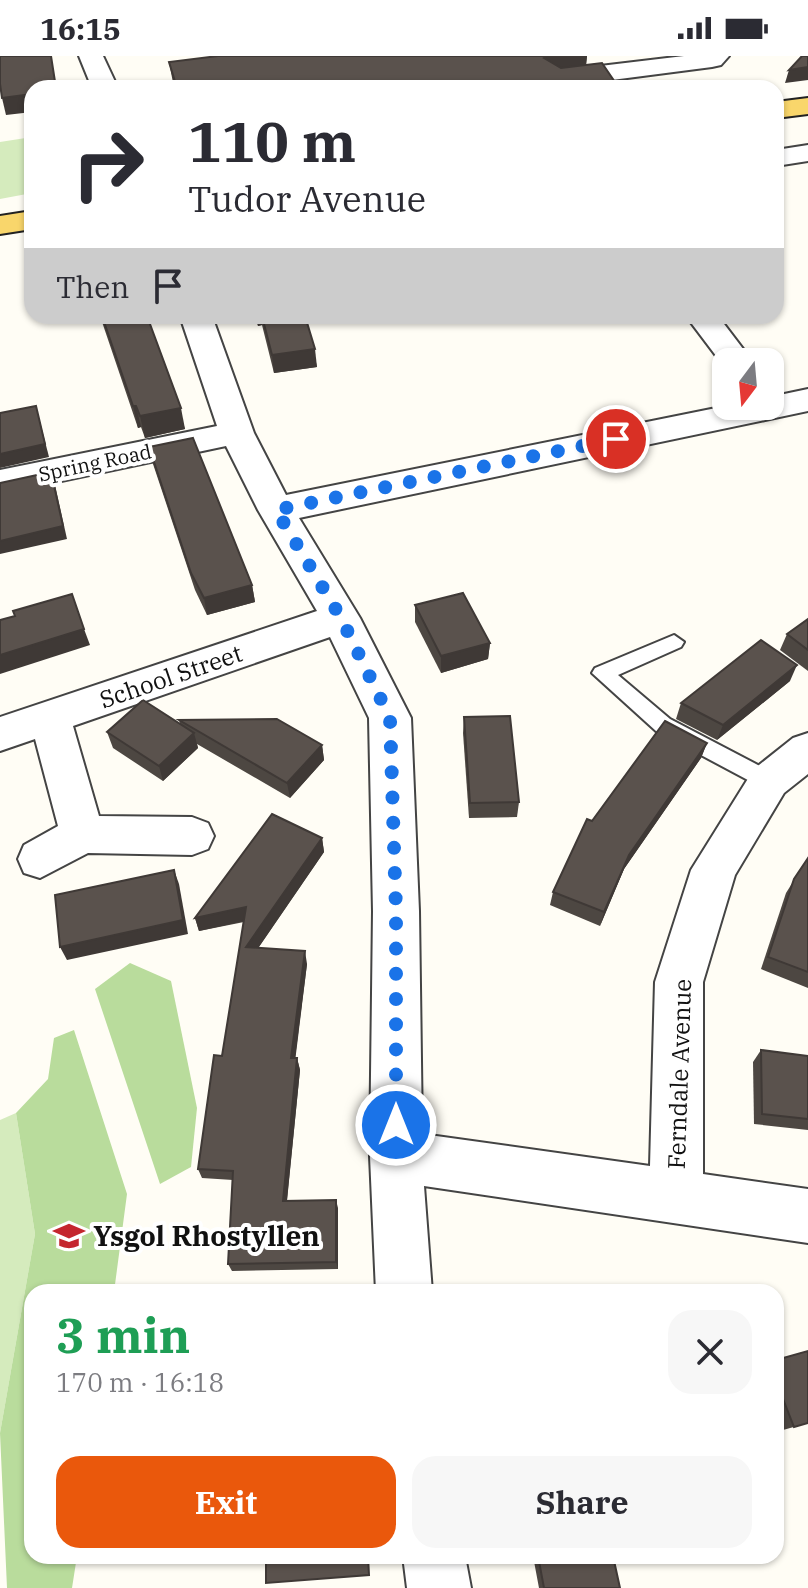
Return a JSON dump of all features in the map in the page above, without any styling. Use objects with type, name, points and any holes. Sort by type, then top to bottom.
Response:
[{"type":"main road","points":[[784,109],[808,106]]},
{"type":"main road","points":[[0,225],[24,221]]},
{"type":"street","points":[[91,56],[102,80]]},
{"type":"street","points":[[558,79],[618,62],[712,60],[717,56]]},
{"type":"street","points":[[784,157],[808,153]]},
{"type":"street","points":[[199,324],[237,433],[276,510],[341,618],[390,718],[396,911],[396,1156],[404,1284]]},
{"type":"street","points":[[708,324],[726,348]]},
{"type":"street","points":[[784,404],[808,400]]},
{"type":"street","points":[[276,510],[712,418]]},
{"type":"street","name":"Spring Road","points":[[0,482],[237,433]]},
{"type":"street","name":"School Street","points":[[0,734],[341,618]]},
{"type":"street","points":[[50,719],[82,834]]},
{"type":"street","name":"Ferndale Avenue","points":[[676,1197],[679,982],[714,870],[769,781],[808,750]]},
{"type":"street","points":[[40,859],[82,834],[192,836]]},
{"type":"street","points":[[396,1156],[808,1216]]},
{"type":"street","points":[[435,1564],[439,1588]]},
{"type":"lane","points":[[674,642],[602,673],[663,725],[769,781]]},
{"type":"green space","points":[[24,138],[24,194],[0,199],[0,142]]},
{"type":"green space","points":[[130,963],[171,981],[197,1108],[191,1167],[160,1184],[95,989]]},
{"type":"green space","points":[[74,1030],[127,1194],[115,1284],[26,1284],[35,1234],[16,1113],[48,1079],[54,1038]]},
{"type":"green space","points":[[16,1113],[35,1234],[0,1433],[0,1120]]},
{"type":"green space","points":[[24,1297],[24,1564],[76,1564],[72,1588],[7,1588],[0,1433]]},
{"type":"building","points":[[0,56],[51,56],[55,80],[24,80],[24,95],[2,98]]},
{"type":"building","points":[[218,56],[547,56],[544,58],[561,68],[602,63],[614,80],[175,80],[169,62]]},
{"type":"building","points":[[802,56],[808,56],[808,67],[789,70]]},
{"type":"building","points":[[105,324],[150,324],[181,408],[140,416],[136,406],[133,406]]},
{"type":"building","points":[[264,324],[307,324],[315,349],[272,355]]},
{"type":"building","points":[[36,406],[45,444],[0,454],[0,413]]},
{"type":"building","points":[[193,438],[252,585],[204,598],[191,573],[149,447]]},
{"type":"building","points":[[51,472],[63,526],[0,541],[0,483]]},
{"type":"building","points":[[463,593],[490,643],[441,656],[415,605]]},
{"type":"building","points":[[72,594],[84,629],[0,655],[0,620],[15,616],[13,611]]},
{"type":"building","points":[[808,619],[808,650],[787,634]]},
{"type":"building","points":[[761,640],[797,665],[723,725],[681,703]]},
{"type":"building","points":[[143,700],[194,733],[159,766],[107,732]]},
{"type":"building","points":[[510,716],[519,802],[470,803],[464,717]]},
{"type":"building","points":[[277,719],[322,745],[287,783],[179,720]]},
{"type":"building","points":[[665,721],[707,743],[629,855],[604,912],[553,892],[587,819],[592,821]]},
{"type":"building","points":[[272,814],[322,838],[246,947],[305,951],[291,1058],[297,1058],[283,1201],[336,1200],[336,1262],[228,1264],[233,1171],[198,1169],[214,1055],[222,1056],[246,907],[195,918]]},
{"type":"building","points":[[808,858],[808,972],[768,957],[794,879]]},
{"type":"building","points":[[174,870],[183,920],[60,947],[55,895]]},
{"type":"building","points":[[761,1050],[808,1056],[808,1119],[762,1114]]},
{"type":"building","points":[[808,1351],[808,1423],[794,1427],[784,1401],[784,1358]]},
{"type":"building","points":[[266,1564],[368,1564],[369,1575],[266,1583]]},
{"type":"building","points":[[540,1564],[615,1564],[620,1588],[544,1588]]},
{"type":"place","name":"Ysgol Rhostyllen","points":[[69,1236]]},
{"type":"route","points":[[396,1125],[396,911],[390,718],[341,618],[276,510],[616,439]]}]
